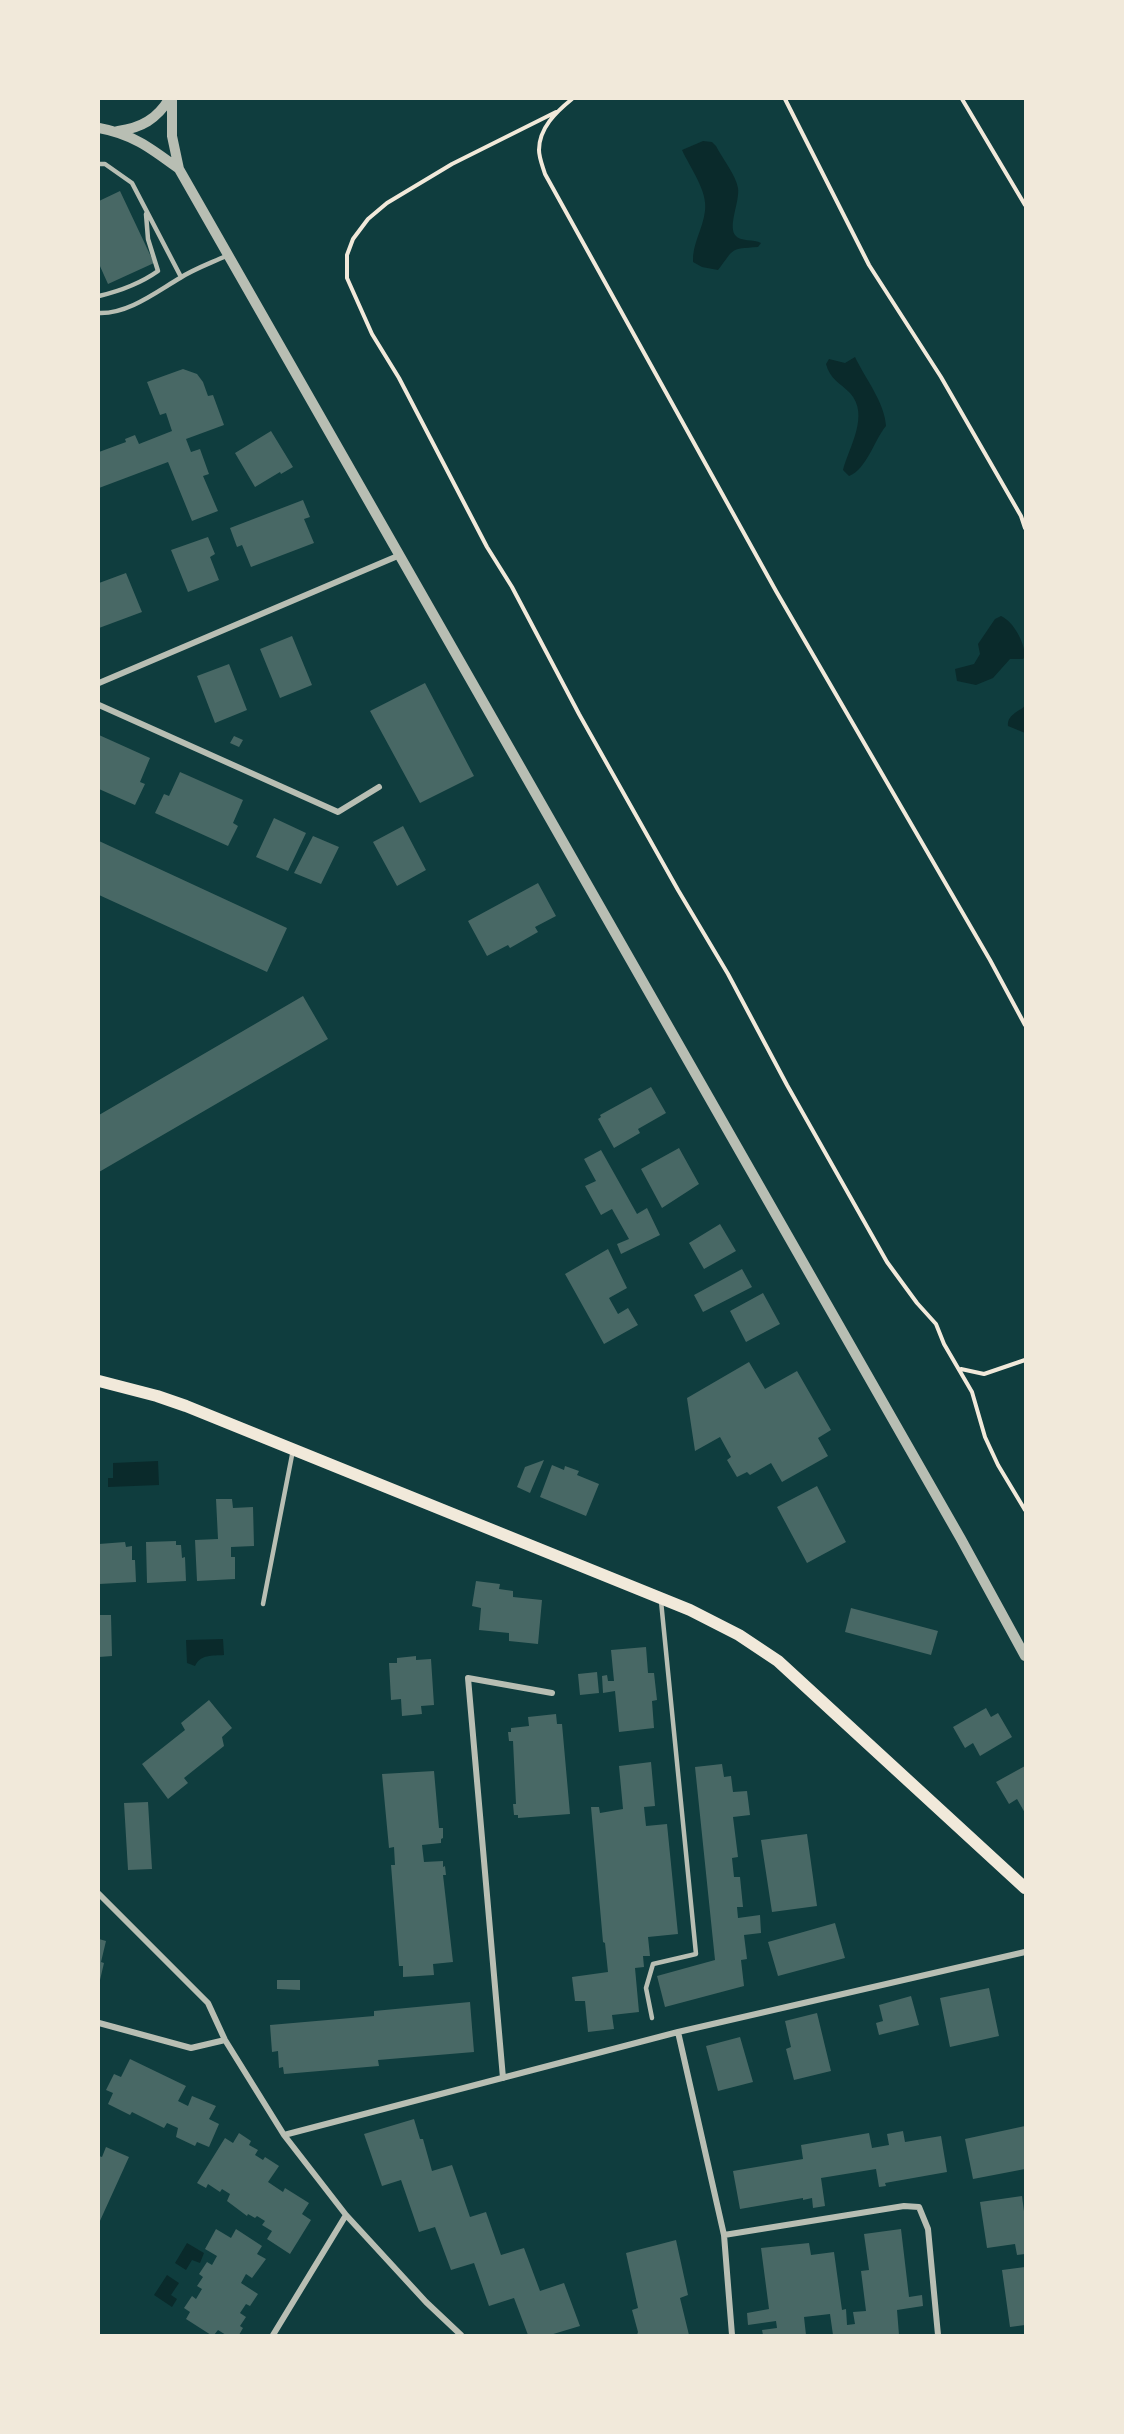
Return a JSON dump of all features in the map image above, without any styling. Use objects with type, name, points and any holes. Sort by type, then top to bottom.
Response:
[{"type":"main road","points":[[99,1381],[186,1406],[661,1598],[722,1626],[777,1661],[1025,1888]]},
{"type":"street","points":[[115,131],[133,129],[149,122],[163,110],[170,99]]},
{"type":"street","points":[[170,99],[172,136],[179,169],[962,1539],[1025,1656]]},
{"type":"street","points":[[99,128],[115,131],[143,142],[179,169]]},
{"type":"street","points":[[99,683],[400,555]]},
{"type":"street","points":[[99,705],[339,812],[379,787]]},
{"type":"street","points":[[503,2078],[468,1678],[552,1693]]},
{"type":"street","points":[[99,1894],[208,2003],[225,2040],[284,2135],[346,2215],[426,2302],[461,2335]]},
{"type":"street","points":[[284,2135],[678,2032],[1025,1952]]},
{"type":"street","points":[[99,2023],[191,2048],[225,2040]]},
{"type":"street","points":[[678,2032],[724,2235],[732,2335]]},
{"type":"street","points":[[724,2235],[904,2206],[919,2207],[928,2229],[938,2335]]},
{"type":"street","points":[[273,2335],[346,2215]]},
{"type":"lane","points":[[99,164],[105,164],[132,183],[181,277]]},
{"type":"lane","points":[[99,296],[116,292],[158,271],[148,239],[146,210]]},
{"type":"lane","points":[[99,313],[111,313],[158,292],[181,277],[228,255]]},
{"type":"lane","points":[[263,1604],[293,1450]]},
{"type":"lane","points":[[652,2018],[646,1988],[653,1964],[696,1954],[661,1598]]},
{"type":"path","points":[[572,99],[556,112],[452,164],[387,203],[368,219],[353,238],[347,255],[347,278],[372,334],[399,378],[487,548],[512,587],[579,714],[666,870],[728,974],[787,1085],[887,1262],[917,1303],[936,1324],[944,1344],[961,1369],[972,1392],[993,1456],[1025,1510]]},
{"type":"path","points":[[785,99],[869,264],[941,377],[1021,516],[1025,528]]},
{"type":"path","points":[[962,99],[1025,205]]},
{"type":"path","points":[[556,112],[543,132],[539,151],[545,174],[776,591],[990,960],[1025,1025]]},
{"type":"path","points":[[961,1369],[984,1374],[1025,1360]]},
{"type":"water","points":[[703,141],[712,142],[716,146],[737,183],[738,193],[733,225],[735,235],[740,239],[761,243],[758,247],[733,251],[718,270],[702,267],[693,262],[694,249],[704,218],[705,203],[701,188],[682,150]]},
{"type":"water","points":[[855,357],[882,408],[886,426],[861,467],[849,476],[843,470],[856,431],[858,411],[856,402],[850,393],[833,377],[826,364],[829,359],[845,363]]},
{"type":"water","points":[[1001,616],[1018,634],[1025,657],[1010,659],[993,678],[976,685],[957,681],[955,669],[974,664],[980,654],[978,644],[995,619]]},
{"type":"water","points":[[1025,706],[1025,733],[1008,726],[1008,722],[1011,716]]},
{"type":"water","points":[[158,1461],[159,1485],[108,1487],[108,1478],[113,1478],[113,1463]]},
{"type":"water","points":[[223,1639],[224,1655],[200,1659],[195,1666],[187,1663],[186,1640]]},
{"type":"water","points":[[187,2243],[204,2253],[200,2263],[192,2260],[186,2270],[175,2263]]},
{"type":"water","points":[[167,2275],[179,2283],[171,2295],[177,2299],[172,2307],[154,2295]]},
{"type":"building","points":[[120,191],[154,263],[108,284],[99,264],[99,201]]},
{"type":"building","points":[[183,369],[197,374],[208,396],[213,395],[224,425],[186,439],[191,452],[200,449],[209,474],[203,476],[218,511],[192,521],[168,462],[99,488],[99,452],[126,442],[125,439],[135,435],[139,444],[172,431],[166,413],[160,415],[147,382]]},
{"type":"building","points":[[271,431],[293,467],[255,487],[235,453]]},
{"type":"building","points":[[303,500],[310,517],[304,519],[314,543],[251,567],[242,545],[237,547],[230,528]]},
{"type":"building","points":[[208,537],[215,554],[210,557],[219,580],[188,592],[171,550]]},
{"type":"building","points":[[126,573],[142,612],[99,628],[99,583]]},
{"type":"building","points":[[292,636],[312,685],[280,698],[260,649]]},
{"type":"building","points":[[229,664],[247,710],[215,723],[197,676]]},
{"type":"building","points":[[425,683],[474,776],[420,803],[370,711]]},
{"type":"building","points":[[99,735],[150,758],[140,782],[145,784],[135,805],[99,789]]},
{"type":"building","points":[[234,736],[243,740],[239,747],[230,743]]},
{"type":"building","points":[[180,772],[243,800],[233,823],[238,826],[228,846],[155,813],[164,794],[169,796]]},
{"type":"building","points":[[274,818],[306,833],[288,871],[256,857]]},
{"type":"building","points":[[403,826],[426,870],[397,886],[373,842]]},
{"type":"building","points":[[313,836],[339,847],[321,884],[294,873]]},
{"type":"building","points":[[99,841],[287,928],[267,972],[99,895]]},
{"type":"building","points":[[538,883],[556,916],[535,927],[538,932],[510,948],[508,945],[487,956],[468,921]]},
{"type":"building","points":[[303,996],[328,1039],[99,1172],[99,1115]]},
{"type":"building","points":[[651,1087],[666,1113],[638,1129],[640,1133],[614,1148],[598,1119],[600,1115]]},
{"type":"building","points":[[679,1148],[699,1184],[662,1208],[641,1169]]},
{"type":"building","points":[[601,1150],[637,1214],[647,1208],[660,1235],[621,1254],[617,1244],[629,1239],[612,1209],[601,1215],[585,1186],[596,1181],[584,1159]]},
{"type":"building","points":[[720,1224],[736,1251],[704,1269],[689,1243]]},
{"type":"building","points":[[608,1249],[627,1288],[609,1298],[618,1314],[628,1308],[638,1325],[604,1344],[565,1274]]},
{"type":"building","points":[[742,1269],[752,1287],[703,1312],[694,1295]]},
{"type":"building","points":[[763,1293],[780,1324],[746,1342],[730,1311]]},
{"type":"building","points":[[749,1362],[765,1389],[797,1371],[831,1430],[818,1438],[828,1456],[782,1482],[771,1463],[750,1475],[747,1472],[737,1477],[727,1460],[731,1457],[720,1437],[695,1451],[687,1398]]},
{"type":"building","points":[[544,1460],[530,1493],[517,1487],[525,1467]]},
{"type":"building","points":[[552,1465],[564,1470],[565,1466],[579,1471],[577,1475],[599,1484],[586,1516],[540,1497]]},
{"type":"building","points":[[817,1486],[846,1542],[807,1563],[777,1507]]},
{"type":"building","points":[[216,1499],[232,1499],[233,1508],[253,1507],[254,1546],[231,1547],[231,1557],[235,1557],[235,1579],[197,1581],[195,1540],[218,1539]]},
{"type":"building","points":[[176,1541],[176,1545],[181,1545],[182,1558],[185,1557],[186,1581],[147,1583],[146,1542]]},
{"type":"building","points":[[125,1542],[126,1547],[132,1546],[136,1582],[99,1584],[99,1544]]},
{"type":"building","points":[[476,1581],[500,1584],[499,1589],[513,1591],[513,1597],[542,1600],[538,1644],[509,1641],[509,1633],[479,1630],[481,1608],[472,1606]]},
{"type":"building","points":[[851,1608],[938,1631],[931,1655],[845,1632]]},
{"type":"building","points":[[99,1615],[111,1615],[112,1656],[99,1657]]},
{"type":"building","points":[[646,1647],[648,1673],[654,1673],[657,1700],[652,1701],[654,1728],[619,1732],[615,1691],[603,1693],[602,1676],[607,1675],[608,1681],[614,1681],[611,1650]]},
{"type":"building","points":[[416,1656],[416,1660],[431,1659],[434,1705],[421,1706],[422,1714],[402,1716],[401,1699],[391,1700],[389,1663],[397,1663],[397,1658]]},
{"type":"building","points":[[597,1672],[599,1693],[580,1695],[578,1674]]},
{"type":"building","points":[[209,1700],[232,1728],[222,1737],[224,1746],[184,1778],[188,1783],[168,1799],[142,1764],[185,1730],[181,1723]]},
{"type":"building","points":[[986,1708],[991,1717],[998,1713],[1012,1737],[980,1756],[973,1743],[965,1748],[953,1727]]},
{"type":"building","points":[[556,1714],[557,1724],[562,1724],[570,1814],[518,1818],[518,1815],[514,1815],[513,1804],[516,1804],[513,1741],[509,1741],[508,1732],[511,1732],[511,1728],[529,1726],[528,1717]]},
{"type":"building","points":[[651,1762],[655,1806],[644,1807],[646,1826],[667,1824],[678,1934],[648,1937],[650,1956],[643,1956],[644,1967],[635,1968],[639,2012],[612,2015],[614,2029],[588,2032],[585,2001],[575,2001],[572,1977],[608,1972],[605,1943],[603,1942],[591,1807],[599,1807],[600,1813],[623,1809],[619,1766]]},
{"type":"building","points":[[722,1764],[724,1777],[731,1776],[733,1792],[747,1791],[750,1815],[733,1817],[738,1857],[732,1858],[734,1877],[740,1877],[743,1907],[737,1907],[738,1918],[760,1915],[761,1933],[744,1935],[747,1959],[741,1960],[744,1986],[665,2007],[657,1976],[715,1960],[695,1767]]},
{"type":"building","points":[[1025,1766],[1025,1813],[1017,1799],[1009,1804],[996,1782]]},
{"type":"building","points":[[434,1771],[439,1828],[443,1828],[443,1838],[441,1843],[422,1845],[424,1862],[443,1861],[443,1867],[445,1866],[446,1875],[443,1875],[453,1962],[433,1964],[434,1975],[403,1977],[403,1966],[399,1966],[391,1865],[395,1865],[394,1847],[389,1848],[382,1774]]},
{"type":"building","points":[[148,1802],[152,1869],[128,1870],[124,1803]]},
{"type":"building","points":[[807,1834],[817,1906],[772,1912],[761,1840]]},
{"type":"building","points":[[835,1923],[845,1958],[778,1976],[768,1942]]},
{"type":"building","points":[[99,1939],[106,1941],[100,1980]]},
{"type":"building","points":[[277,1980],[300,1980],[300,1990],[277,1989]]},
{"type":"building","points":[[989,1988],[999,2036],[950,2047],[940,1998]]},
{"type":"building","points":[[911,1996],[919,2025],[879,2035],[876,2023],[883,2021],[879,2005]]},
{"type":"building","points":[[470,2002],[474,2052],[378,2060],[379,2066],[284,2074],[283,2067],[279,2068],[278,2051],[272,2052],[270,2025],[374,2016],[374,2011]]},
{"type":"building","points":[[817,2013],[831,2071],[794,2080],[786,2049],[791,2047],[785,2021]]},
{"type":"building","points":[[740,2037],[753,2082],[718,2091],[706,2046]]},
{"type":"building","points":[[130,2059],[186,2086],[178,2101],[188,2106],[192,2096],[216,2106],[209,2119],[219,2124],[209,2147],[197,2142],[195,2146],[176,2137],[178,2128],[167,2123],[164,2128],[132,2112],[130,2115],[108,2104],[113,2093],[106,2090],[114,2074],[121,2077]]},
{"type":"building","points":[[414,2119],[420,2139],[423,2139],[432,2171],[452,2165],[470,2217],[486,2212],[501,2255],[524,2248],[540,2291],[564,2283],[580,2326],[550,2335],[528,2335],[514,2298],[489,2306],[474,2263],[451,2270],[435,2227],[419,2232],[401,2180],[382,2186],[364,2134]]},
{"type":"building","points":[[1025,2126],[1025,2169],[973,2179],[965,2139]]},
{"type":"building","points":[[903,2131],[905,2142],[941,2136],[947,2172],[885,2183],[886,2186],[879,2187],[876,2169],[821,2178],[825,2206],[813,2208],[812,2198],[803,2200],[803,2198],[740,2209],[733,2171],[803,2159],[801,2145],[869,2133],[872,2148],[889,2145],[887,2134]]},
{"type":"building","points":[[239,2133],[251,2141],[249,2145],[258,2150],[255,2155],[263,2160],[265,2157],[279,2166],[268,2182],[283,2192],[285,2188],[309,2203],[302,2214],[311,2220],[290,2254],[267,2239],[272,2231],[262,2225],[265,2221],[257,2216],[255,2218],[248,2214],[247,2216],[227,2201],[230,2194],[222,2189],[220,2192],[208,2184],[206,2188],[197,2183],[225,2138],[233,2143]]},
{"type":"building","points":[[106,2147],[129,2157],[99,2223],[99,2156],[102,2157]]},
{"type":"building","points":[[1022,2196],[1025,2219],[1025,2254],[1017,2255],[1015,2244],[987,2248],[980,2202]]},
{"type":"building","points":[[216,2229],[231,2238],[236,2229],[262,2246],[257,2254],[266,2259],[252,2278],[246,2274],[241,2283],[258,2294],[250,2306],[246,2304],[240,2313],[246,2317],[240,2326],[243,2328],[239,2335],[226,2335],[218,2330],[211,2335],[186,2319],[190,2312],[184,2308],[192,2296],[196,2299],[202,2289],[197,2286],[203,2277],[199,2274],[207,2262],[212,2265],[217,2256],[205,2249]]},
{"type":"building","points":[[901,2229],[909,2297],[922,2295],[923,2306],[897,2310],[899,2335],[833,2335],[830,2314],[804,2317],[806,2335],[763,2335],[762,2330],[777,2328],[776,2321],[748,2325],[747,2313],[769,2309],[761,2248],[809,2243],[811,2255],[834,2252],[842,2310],[846,2309],[847,2325],[855,2324],[853,2312],[866,2311],[861,2271],[869,2270],[864,2234]]},
{"type":"building","points":[[676,2240],[688,2295],[680,2298],[689,2335],[637,2335],[632,2310],[638,2308],[626,2253]]},
{"type":"building","points":[[1025,2267],[1025,2325],[1010,2327],[1002,2270]]}]
